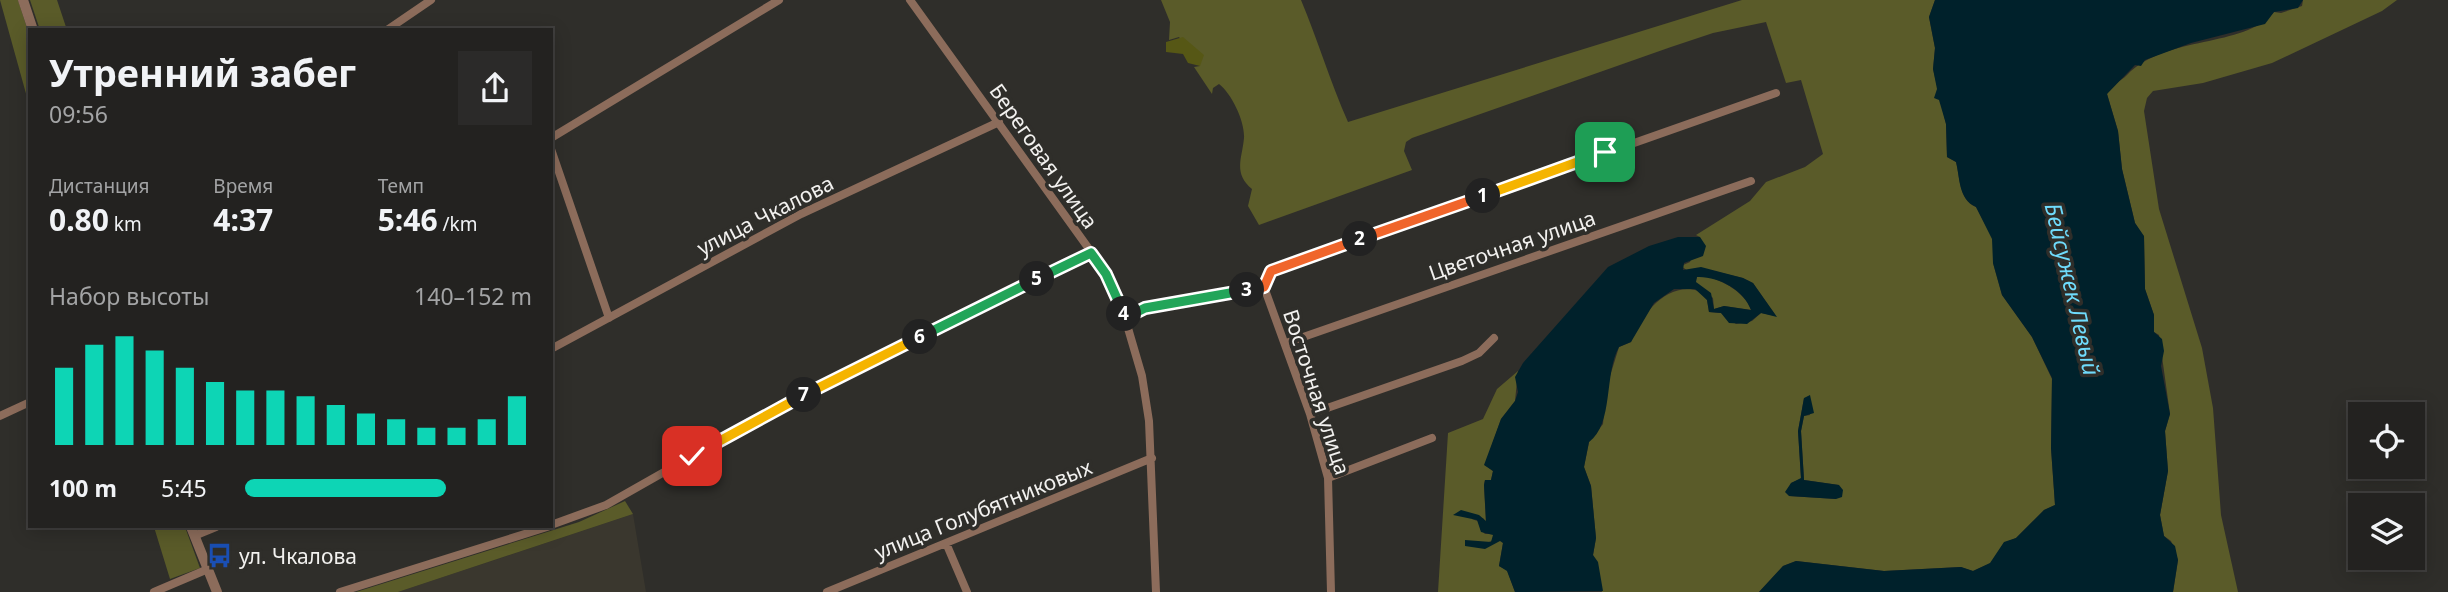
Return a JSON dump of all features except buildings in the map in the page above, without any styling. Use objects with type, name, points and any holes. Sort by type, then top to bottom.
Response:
[{"type":"street","points":[[23,0],[32,28]]},
{"type":"street","points":[[390,28],[431,0]]},
{"type":"street","points":[[553,137],[779,0]]},
{"type":"street","name":"Береговая улица","points":[[910,0],[1106,274],[1125,318],[1142,376],[1152,458],[1156,592]]},
{"type":"street","points":[[1125,318],[1145,308],[1264,287],[1271,271],[1776,93]]},
{"type":"street","name":"улица Чкалова","points":[[553,348],[801,214],[999,122]]},
{"type":"street","points":[[553,155],[609,318]]},
{"type":"street","name":"Цветочная улица","points":[[1286,343],[1751,181]]},
{"type":"street","points":[[553,525],[606,505],[778,408],[1091,253]]},
{"type":"street","name":"Восточная улица","points":[[1264,287],[1310,414],[1328,478],[1331,592]]},
{"type":"street","points":[[1310,414],[1462,361],[1479,352],[1494,338]]},
{"type":"street","points":[[0,416],[28,402]]},
{"type":"street","points":[[1328,478],[1432,438]]},
{"type":"street","name":"улица Голубятниковых","points":[[827,592],[1152,458]]},
{"type":"street","points":[[210,528],[192,531],[217,592]]},
{"type":"street","points":[[340,592],[543,528]]},
{"type":"street","points":[[946,543],[967,592]]},
{"type":"street","points":[[155,592],[208,569]]},
{"type":"shaded area","points":[[0,0],[18,0],[28,31],[28,101]]},
{"type":"shaded area","points":[[30,0],[57,0],[66,28],[39,28]]},
{"type":"shaded area","points":[[1161,0],[1301,0],[1348,122],[1742,0],[1935,0],[1929,17],[1935,48],[1933,69],[1946,124],[1947,157],[1956,162],[1963,194],[1970,204],[1976,207],[1993,239],[1993,263],[2002,295],[2032,337],[2052,379],[2051,448],[2055,505],[2044,510],[2016,538],[2004,543],[1991,563],[1973,571],[1961,567],[1884,571],[1796,561],[1783,566],[1759,592],[1602,592],[1593,555],[1596,538],[1591,486],[1584,467],[1589,442],[1603,424],[1606,389],[1619,347],[1631,342],[1641,321],[1657,302],[1676,291],[1699,291],[1707,300],[1709,312],[1721,313],[1736,324],[1752,321],[1761,313],[1776,316],[1753,283],[1701,268],[1688,271],[1681,266],[1690,262],[1700,237],[1696,235],[1750,201],[1766,182],[1805,167],[1823,154],[1801,80],[1786,83],[1766,22],[1713,33],[1412,138],[1406,142],[1404,151],[1412,170],[1259,225],[1248,206],[1252,189],[1242,177],[1240,165],[1244,131],[1237,109],[1229,94],[1219,84],[1213,88],[1212,94],[1194,67],[1200,66],[1179,37],[1169,40],[1170,22]],"holes":[[[1804,398],[1810,415],[1804,416],[1801,431],[1804,480],[1839,485],[1836,499],[1789,496],[1791,483],[1801,479],[1798,431]]]},
{"type":"shaded area","points":[[2303,0],[2397,0],[2382,11],[2272,63],[2203,83],[2153,91],[2147,98],[2144,111],[2159,209],[2202,348],[2213,408],[2221,515],[2238,592],[2173,592],[2178,560],[2171,541],[2164,536],[2160,515],[2168,471],[2165,431],[2170,414],[2159,335],[2154,332],[2154,315],[2145,289],[2144,237],[2135,223],[2122,169],[2118,131],[2107,94],[2113,85],[2144,62],[2162,53],[2244,32],[2260,24],[2274,12],[2281,13],[2302,6]]},
{"type":"shaded area","points":[[1183,37],[1204,55],[1200,66],[1188,63],[1183,54],[1166,52],[1166,42]]},
{"type":"shaded area","points":[[1706,276],[1733,288],[1744,298],[1751,310],[1724,306],[1714,309],[1713,298],[1695,282],[1697,277]]},
{"type":"shaded area","points":[[1518,371],[1515,401],[1501,419],[1485,465],[1493,471],[1491,480],[1485,480],[1484,485],[1486,523],[1483,518],[1472,519],[1480,522],[1480,529],[1485,534],[1493,534],[1493,540],[1487,543],[1471,542],[1480,548],[1501,540],[1503,543],[1499,566],[1507,570],[1515,592],[1438,592],[1448,433],[1483,419],[1497,389]]},
{"type":"shaded area","points":[[625,501],[633,514],[398,592],[356,592],[579,522]]},
{"type":"shaded area","points":[[633,514],[646,592],[398,592]]},
{"type":"shaded area","points":[[154,528],[185,528],[200,568],[170,579]]},
{"type":"water","name":"Бейсужек Левый","points":[[1935,0],[2303,0],[2298,8],[2274,12],[2265,24],[2191,43],[2145,60],[2141,66],[2135,65],[2107,94],[2118,131],[2122,169],[2135,223],[2144,236],[2145,289],[2154,315],[2154,332],[2162,339],[2164,351],[2161,366],[2170,414],[2165,431],[2168,471],[2160,515],[2164,536],[2175,546],[2178,560],[2173,592],[1759,592],[1783,566],[1796,561],[1884,571],[1961,567],[1973,571],[1990,563],[2004,542],[2016,538],[2044,510],[2055,505],[2051,448],[2052,378],[2032,337],[2002,295],[1993,263],[1992,239],[1976,207],[1963,193],[1956,162],[1947,157],[1946,124],[1939,100],[1934,98],[1937,89],[1933,69],[1935,48],[1929,17]]},
{"type":"water","points":[[1678,237],[1700,237],[1706,246],[1703,256],[1684,263],[1683,270],[1701,267],[1753,283],[1777,317],[1761,313],[1747,324],[1729,323],[1721,313],[1709,312],[1707,300],[1695,289],[1674,289],[1654,303],[1631,342],[1619,347],[1614,358],[1606,411],[1597,434],[1589,442],[1584,467],[1591,486],[1596,538],[1593,555],[1598,562],[1603,591],[1515,592],[1507,571],[1499,566],[1503,543],[1500,541],[1485,549],[1465,546],[1465,540],[1491,542],[1493,535],[1481,532],[1477,520],[1453,515],[1461,510],[1479,515],[1486,521],[1484,485],[1485,480],[1491,480],[1493,471],[1484,465],[1501,419],[1515,401],[1518,392],[1515,377],[1523,363],[1608,267],[1649,246]],"holes":[[[1697,277],[1721,282],[1743,296],[1751,310],[1724,306],[1714,309],[1711,293],[1696,282]]]},
{"type":"water","points":[[1810,395],[1814,413],[1804,416],[1801,431],[1804,480],[1839,485],[1843,490],[1842,497],[1836,499],[1789,496],[1785,492],[1791,483],[1801,478],[1798,431],[1804,398]]},
{"type":"place","name":"ул. Чкалова","points":[[219,556]]},
{"type":"route","points":[[692,456],[778,408],[1091,253],[1106,274],[1125,318],[1145,308],[1264,287],[1271,271],[1605,152]]}]
